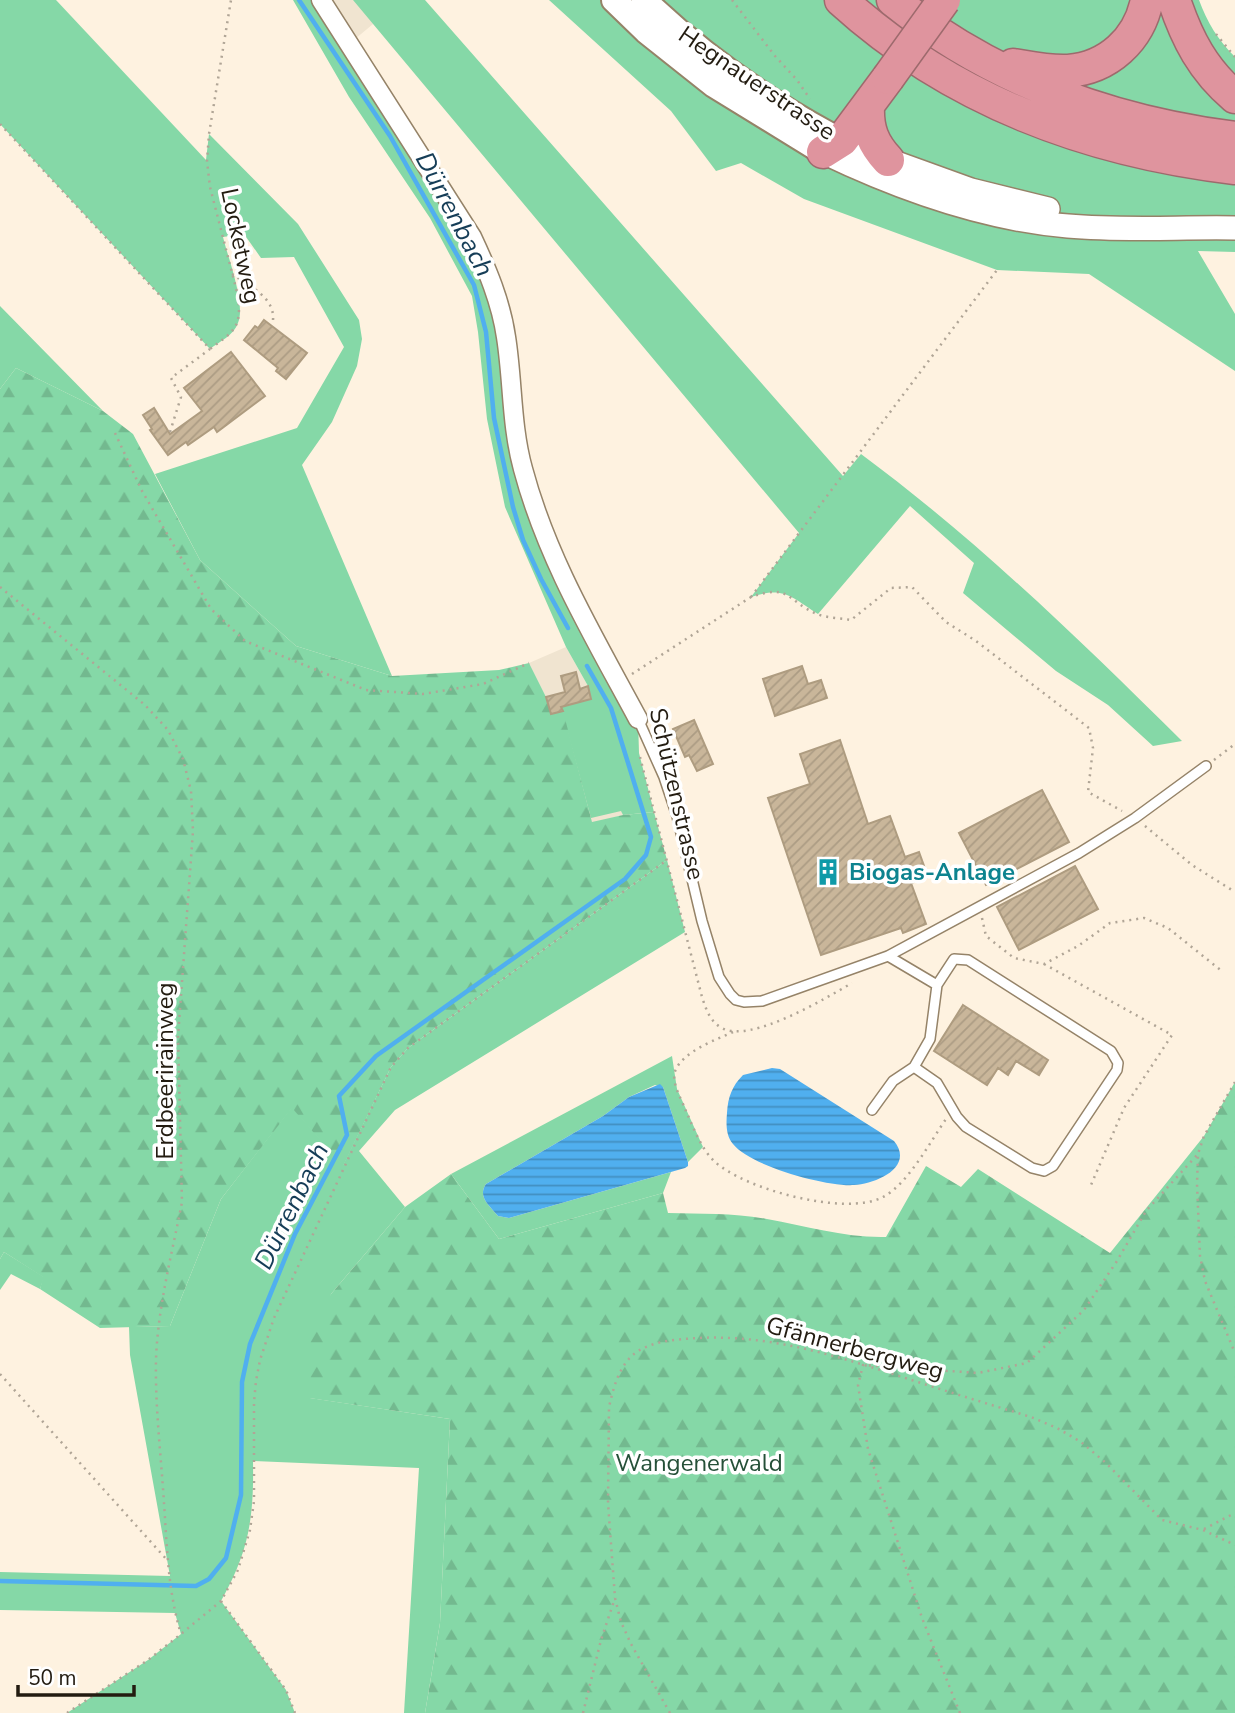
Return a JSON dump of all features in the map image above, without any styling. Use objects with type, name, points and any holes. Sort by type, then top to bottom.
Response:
[{"type":"highway","points":[[841,0],[876,29],[933,69],[1022,116],[1094,141],[1151,156],[1235,168]]},
{"type":"highway","points":[[892,0],[976,58],[1023,81],[1088,107],[1158,126],[1235,138]]},
{"type":"highway","points":[[831,142],[881,73],[925,0]]},
{"type":"highway","points":[[888,160],[875,145],[871,135],[867,123],[868,107],[881,73],[944,0]]},
{"type":"highway","points":[[976,58],[1056,71],[1093,66],[1127,43],[1143,17],[1147,0]]},
{"type":"highway","points":[[1174,0],[1185,32],[1201,61],[1235,97]]},
{"type":"highway","points":[[831,142],[868,107]]},
{"type":"main road","name":"Hegnauerstrasse","points":[[614,0],[670,51],[713,85],[831,142],[888,160]]},
{"type":"main road","name":"Hegnauerstrasse","points":[[644,0],[713,59],[831,142]]},
{"type":"street","name":"Schützenstrasse","points":[[321,0],[465,226],[488,271],[506,336],[513,422],[534,511],[569,593],[638,719]]},
{"type":"street","name":"Hegnauerstrasse","points":[[831,142],[897,185],[989,213],[1069,226],[1235,228]]},
{"type":"street","name":"Hegnauerstrasse","points":[[888,160],[1001,199],[1161,227]]},
{"type":"lane","points":[[638,719],[668,790],[719,977],[730,994],[744,1003],[762,1001],[888,956],[1079,853],[1135,818],[1206,766]]},
{"type":"lane","points":[[888,956],[937,985]]},
{"type":"lane","points":[[872,1110],[893,1081],[915,1067],[930,1039],[937,985],[954,959],[968,960],[1111,1051],[1118,1063],[1117,1070],[1053,1166],[1044,1171],[1032,1168],[966,1127],[937,1083],[915,1067]]},
{"type":"path","name":"Locketweg","points":[[210,349],[233,332],[239,323],[238,296],[210,187],[207,161],[231,0]]},
{"type":"path","points":[[732,0],[797,80],[814,106]]},
{"type":"path","points":[[1212,29],[1223,46],[1235,57]]},
{"type":"path","points":[[0,124],[210,349],[171,378],[181,397],[170,432]]},
{"type":"path","points":[[751,597],[997,270]]},
{"type":"path","points":[[232,274],[269,301],[274,311],[273,320]]},
{"type":"path","points":[[115,433],[142,491],[211,609],[245,641],[366,690],[412,694],[483,684],[529,663]]},
{"type":"path","name":"Erdbeerirainweg","points":[[0,587],[145,705],[168,730],[183,760],[191,791],[193,831],[178,1037],[182,1202],[159,1317],[156,1360],[157,1422],[168,1561],[172,1602],[181,1634]]},
{"type":"path","points":[[618,682],[751,597],[771,590],[788,595],[818,614],[850,620],[891,588],[912,587],[946,622],[976,641],[1089,728],[1093,748],[1088,792],[1135,818],[1192,865],[1235,892]]},
{"type":"path","points":[[1206,766],[1235,744]]},
{"type":"path","name":"Schützenstrasse","points":[[639,753],[705,1008],[716,1024],[733,1032]]},
{"type":"path","points":[[67,1713],[148,1660],[221,1601],[238,1570],[250,1530],[254,1501],[254,1402],[260,1360],[337,1178],[391,1067],[408,1048],[667,860]]},
{"type":"path","points":[[980,908],[986,936],[1014,958],[1045,964],[1078,946],[1110,923],[1144,918],[1168,928],[1223,972]]},
{"type":"path","points":[[860,979],[772,1023],[733,1032],[710,1043],[676,1068],[674,1080],[697,1136],[711,1158],[723,1169],[751,1185],[855,1205],[881,1198],[897,1186],[919,1159],[952,1109]]},
{"type":"path","points":[[960,1713],[922,1618],[868,1449],[858,1385],[863,1364],[978,1373],[1027,1363],[1084,1310],[1146,1211],[1198,1154],[1212,1119],[1235,1082]]},
{"type":"path","points":[[1198,1154],[1197,1219],[1200,1256],[1205,1281],[1235,1353]]},
{"type":"path","name":"Gfännerbergweg","points":[[670,1713],[621,1622],[615,1598],[608,1503],[609,1407],[614,1384],[623,1365],[637,1352],[652,1345],[674,1340],[745,1338],[776,1342],[863,1364],[1031,1418],[1056,1428],[1081,1443],[1106,1463],[1162,1520],[1203,1530],[1235,1545]]},
{"type":"path","points":[[0,1374],[168,1561]]},
{"type":"path","points":[[1203,1530],[1235,1513]]},
{"type":"path","points":[[583,1713],[601,1640],[615,1598]]},
{"type":"path","points":[[221,1601],[286,1690],[295,1713]]},
{"type":"shaded area","points":[[321,0],[402,0],[349,44]]},
{"type":"shaded area","points":[[566,647],[588,686],[623,815],[592,823],[562,712],[551,714],[546,697],[529,663]]},
{"type":"green space","points":[[0,0],[56,0],[206,160],[209,134],[298,224],[359,320],[362,339],[357,366],[332,422],[302,465],[392,676],[296,646],[200,560],[155,474],[297,428],[344,347],[294,257],[261,258],[244,234],[223,237],[238,293],[240,315],[233,331],[210,349],[0,124]]},
{"type":"green space","points":[[293,0],[321,0],[488,271],[522,466],[638,719],[639,753],[654,812],[623,815],[621,811],[591,818],[561,707],[591,698],[588,686],[566,647],[505,507],[487,419],[472,296],[430,218],[349,97]]},
{"type":"green space","points":[[353,0],[425,0],[843,476],[861,454],[904,487],[1026,592],[1182,741],[1153,746],[1108,705],[1056,671],[963,593],[974,563],[910,506],[818,614],[793,598],[779,593],[771,592],[751,597],[799,533]]},
{"type":"green space","points":[[549,0],[1199,0],[1214,30],[1235,57],[1235,252],[1198,251],[1235,314],[1235,371],[1089,274],[997,270],[804,199],[741,163],[716,171],[671,111]]},
{"type":"green space","points":[[0,306],[103,411],[16,368],[0,389]]},
{"type":"green space","points":[[16,368],[103,411],[133,434],[200,560],[296,646],[392,676],[499,670],[529,663],[546,697],[551,714],[563,711],[592,822],[654,812],[667,860],[408,1048],[391,1067],[343,1166],[292,1108],[221,1199],[170,1326],[100,1328],[40,1289],[43,1277],[4,1252],[0,1259],[0,389]]},
{"type":"green space","points":[[667,860],[685,932],[395,1110],[359,1151],[405,1207],[331,1294],[310,1398],[450,1419],[440,1623],[425,1713],[404,1713],[419,1468],[253,1461],[248,1534],[238,1566],[221,1601],[286,1690],[295,1713],[67,1713],[148,1660],[181,1634],[175,1613],[0,1610],[0,1572],[170,1576],[130,1355],[129,1327],[170,1326],[221,1199],[292,1107],[343,1165],[391,1067],[408,1048]]},
{"type":"green space","points":[[672,1056],[677,1089],[703,1147],[688,1162],[663,1087],[655,1085],[629,1097],[603,1116],[486,1184],[483,1193],[498,1216],[509,1218],[671,1172],[663,1193],[499,1239],[451,1174]]},
{"type":"green space","name":"Wangenerwald","points":[[1235,1082],[1235,1713],[425,1713],[440,1623],[450,1419],[309,1398],[309,1333],[331,1294],[405,1207],[451,1174],[499,1239],[663,1193],[668,1213],[743,1216],[841,1234],[886,1237],[926,1166],[961,1187],[978,1169],[1110,1253],[1204,1136]]},
{"type":"green space","points":[[4,1252],[44,1277],[40,1289],[11,1274],[0,1290],[0,1259]]},
{"type":"water","points":[[772,1068],[780,1069],[894,1141],[900,1159],[896,1166],[872,1181],[842,1185],[790,1174],[742,1152],[733,1144],[727,1130],[731,1092],[743,1075]]},
{"type":"water","points":[[660,1084],[688,1166],[509,1218],[498,1216],[486,1201],[483,1193],[486,1184],[603,1116],[629,1097]]},
{"type":"building","points":[[264,320],[307,353],[286,379],[276,371],[278,368],[244,340],[255,326],[258,328]]},
{"type":"building","points":[[231,352],[265,396],[217,432],[214,427],[168,455],[143,415],[154,408],[170,434],[202,411],[184,388]]},
{"type":"building","points":[[802,666],[808,684],[821,680],[827,698],[775,716],[763,679]]},
{"type":"building","points":[[576,672],[580,689],[588,686],[591,699],[561,707],[563,711],[551,714],[546,697],[565,692],[561,676]]},
{"type":"building","points":[[694,720],[713,764],[697,771],[689,755],[685,757],[673,729]]},
{"type":"building","name":"Biogas-Anlage","points":[[840,740],[868,824],[890,816],[905,857],[919,852],[928,877],[911,883],[926,924],[903,933],[901,928],[821,955],[768,798],[810,784],[800,754]]},
{"type":"building","points":[[1042,790],[1069,842],[986,885],[959,833]]},
{"type":"building","points":[[1075,866],[1098,909],[1019,950],[997,907]]},
{"type":"building","points":[[963,1005],[1048,1060],[1039,1075],[1016,1061],[1008,1075],[998,1068],[987,1085],[934,1051]]},
{"type":"waterway","name":"Dürrenbach","points":[[299,0],[390,136],[474,285],[486,332],[494,418],[513,507],[523,540],[568,628]]},
{"type":"waterway","name":"Dürrenbach","points":[[0,1581],[196,1586],[209,1579],[226,1558],[241,1495],[242,1382],[250,1344],[295,1234],[347,1135],[339,1096],[376,1056],[625,879],[646,855],[651,837],[611,708],[587,666]]},
{"type":"place","name":"Biogas-Anlage","points":[[828,872]]}]
